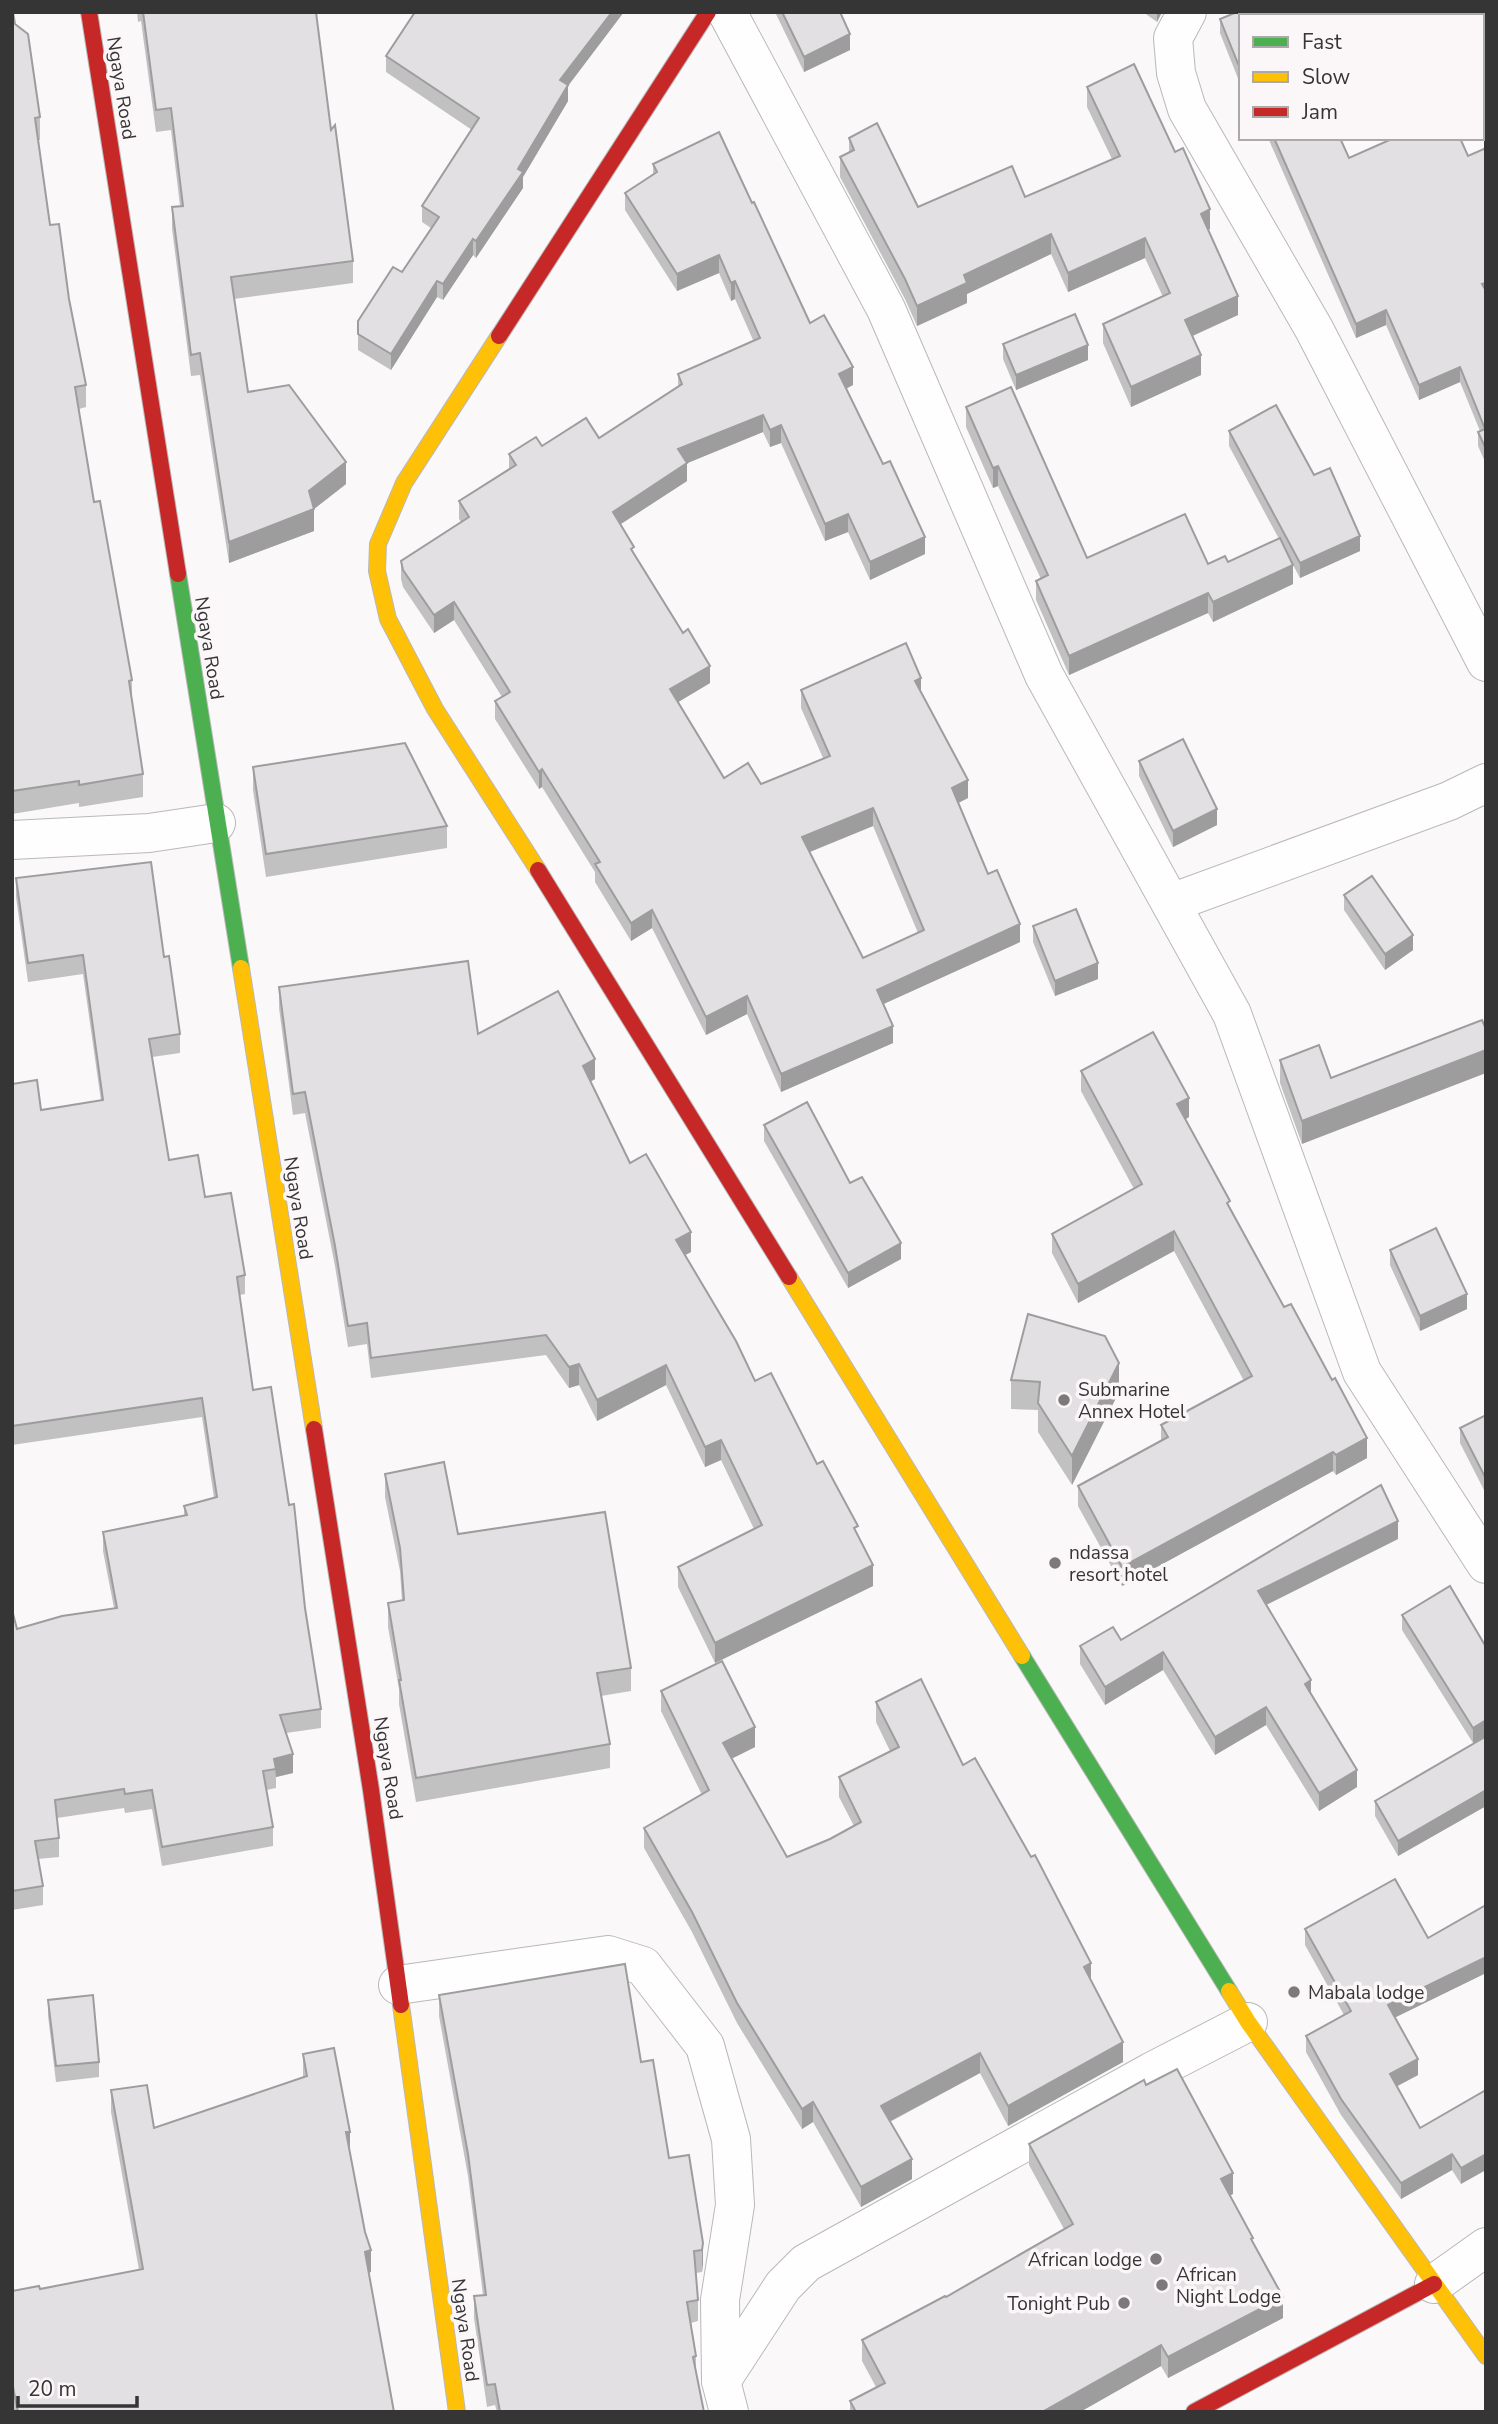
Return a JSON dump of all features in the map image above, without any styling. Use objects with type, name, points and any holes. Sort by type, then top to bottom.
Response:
[{"type":"street","name":"Ngaya Road","points":[[89,12],[372,1790],[457,2412]]},
{"type":"street","points":[[708,12],[404,483],[378,544],[377,571],[388,619],[435,709],[589,952],[1248,2021],[1486,2356]]},
{"type":"street","points":[[727,12],[886,309],[1044,675],[1232,1014],[1362,1372],[1486,1564]]},
{"type":"street","points":[[1187,12],[1173,38],[1176,73],[1187,109],[1314,329],[1486,662]]},
{"type":"street","points":[[1171,902],[1449,801],[1486,783]]},
{"type":"street","points":[[12,839],[149,833],[216,823]]},
{"type":"street","points":[[398,1985],[608,1955],[643,1966],[705,2046],[731,2139],[735,2205],[720,2300],[725,2396]]},
{"type":"street","points":[[725,2396],[783,2286],[806,2263],[1248,2021]]},
{"type":"street","points":[[1194,2412],[1434,2284],[1486,2247]]},
{"type":"building","points":[[12,12],[15,24],[28,34],[40,117],[35,118],[50,225],[59,224],[69,299],[86,385],[75,387],[94,502],[100,501],[132,680],[129,681],[143,774],[79,785],[79,781],[12,791]]},
{"type":"building","points":[[143,12],[316,12],[331,130],[335,125],[353,261],[231,277],[248,392],[289,385],[346,462],[309,491],[314,509],[229,542],[200,353],[191,355],[172,207],[183,206],[171,108],[156,110]]},
{"type":"building","points":[[415,12],[612,12],[560,80],[568,85],[518,169],[523,172],[443,284],[437,281],[391,354],[358,334],[358,321],[393,267],[402,272],[439,217],[422,206],[479,118],[386,56]]},
{"type":"building","points":[[782,12],[840,12],[850,34],[804,57]]},
{"type":"building","points":[[1237,12],[1309,12],[1239,14],[1239,66],[1220,19]]},
{"type":"building","points":[[1134,64],[1175,152],[1183,148],[1210,209],[1201,214],[1238,296],[1185,320],[1201,355],[1131,387],[1103,324],[1170,293],[1145,238],[1068,273],[1051,234],[964,275],[967,283],[917,306],[840,157],[854,150],[849,138],[877,123],[918,207],[1012,166],[1025,197],[1120,156],[1087,87]]},
{"type":"building","points":[[719,132],[810,323],[824,315],[853,367],[839,374],[883,464],[890,461],[925,537],[870,562],[848,514],[825,524],[781,425],[770,430],[763,415],[678,449],[687,463],[613,512],[634,547],[631,549],[683,633],[688,629],[710,666],[670,689],[724,778],[748,763],[761,784],[830,756],[801,690],[906,643],[921,678],[915,681],[968,780],[952,788],[988,874],[997,870],[1020,924],[877,990],[893,1026],[781,1074],[747,996],[706,1017],[652,910],[631,923],[595,864],[600,862],[542,769],[539,772],[495,701],[510,692],[454,602],[434,615],[403,570],[401,561],[469,517],[459,501],[516,465],[509,454],[536,437],[542,446],[586,418],[599,438],[682,384],[678,374],[760,338],[735,281],[731,283],[719,255],[677,274],[625,193],[657,172],[653,164]],"holes":[[[873,808],[924,930],[863,958],[802,837]]]},
{"type":"building","points":[[1275,140],[1341,140],[1349,158],[1390,140],[1461,140],[1468,156],[1486,148],[1486,283],[1482,284],[1486,291],[1486,449],[1478,432],[1485,429],[1460,367],[1419,385],[1386,310],[1356,324]]},
{"type":"building","points":[[1075,314],[1088,345],[1016,375],[1003,344]]},
{"type":"building","points":[[1011,387],[1087,558],[1185,514],[1208,564],[1225,556],[1228,562],[1280,538],[1293,565],[1213,602],[1208,593],[1069,656],[1036,581],[1048,575],[998,466],[993,468],[966,407]]},
{"type":"building","points":[[1276,405],[1314,475],[1330,468],[1360,536],[1300,563],[1229,431]]},
{"type":"building","points":[[1183,739],[1217,809],[1173,831],[1139,761]]},
{"type":"building","points":[[405,743],[447,826],[266,854],[253,767]]},
{"type":"building","points":[[151,862],[164,957],[169,956],[180,1034],[149,1039],[169,1160],[198,1155],[205,1197],[231,1193],[245,1275],[237,1277],[253,1390],[271,1387],[289,1505],[294,1504],[305,1608],[321,1709],[280,1715],[293,1754],[274,1759],[276,1769],[263,1771],[273,1827],[162,1847],[152,1790],[125,1794],[124,1789],[55,1800],[59,1838],[35,1841],[43,1886],[12,1891],[12,1610],[17,1629],[62,1616],[117,1608],[103,1532],[187,1515],[184,1506],[217,1497],[202,1398],[12,1426],[12,1084],[37,1080],[41,1110],[103,1100],[83,955],[28,963],[16,878]]},
{"type":"building","points":[[1372,876],[1413,935],[1385,954],[1344,895]]},
{"type":"building","points":[[1076,909],[1098,963],[1055,981],[1033,926]]},
{"type":"building","points":[[468,961],[478,1034],[558,991],[595,1059],[583,1066],[630,1163],[646,1154],[691,1232],[676,1240],[736,1341],[755,1381],[771,1373],[817,1464],[823,1461],[858,1526],[854,1528],[873,1565],[715,1643],[678,1567],[762,1525],[721,1440],[705,1447],[666,1365],[597,1400],[579,1364],[569,1367],[546,1335],[371,1358],[367,1323],[348,1326],[305,1092],[293,1094],[279,987]]},
{"type":"building","points":[[1482,1020],[1486,1029],[1486,1050],[1302,1121],[1280,1060],[1319,1045],[1331,1078]]},
{"type":"building","points":[[1153,1032],[1189,1098],[1177,1104],[1230,1201],[1227,1203],[1284,1307],[1291,1304],[1367,1438],[1336,1455],[1333,1452],[1122,1567],[1078,1486],[1168,1437],[1161,1425],[1252,1376],[1174,1231],[1078,1284],[1052,1234],[1142,1184],[1081,1071]]},
{"type":"building","points":[[807,1102],[850,1183],[862,1177],[901,1243],[848,1273],[764,1125]]},
{"type":"building","points":[[1436,1228],[1467,1294],[1420,1316],[1390,1250]]},
{"type":"building","name":"Submarine Annex Hotel","points":[[1028,1314],[1105,1336],[1119,1363],[1072,1456],[1038,1403],[1040,1382],[1011,1380]]},
{"type":"building","points":[[1486,1415],[1486,1479],[1460,1428]]},
{"type":"building","points":[[444,1462],[458,1534],[605,1512],[631,1668],[597,1673],[610,1744],[416,1778],[388,1603],[404,1600],[400,1548],[385,1474]]},
{"type":"building","points":[[1381,1485],[1398,1521],[1258,1591],[1311,1680],[1305,1684],[1357,1770],[1319,1793],[1266,1707],[1215,1737],[1163,1652],[1105,1687],[1080,1646],[1113,1627],[1121,1640]]},
{"type":"building","points":[[1450,1586],[1486,1647],[1486,1720],[1473,1728],[1402,1615]]},
{"type":"building","points":[[722,1661],[755,1727],[723,1743],[787,1857],[830,1839],[861,1822],[839,1777],[899,1747],[876,1702],[921,1679],[963,1765],[975,1758],[1031,1857],[1035,1855],[1091,1963],[1084,1967],[1123,2042],[1008,2106],[980,2053],[881,2106],[912,2159],[861,2187],[813,2102],[802,2109],[737,2003],[692,1912],[644,1828],[709,1790],[661,1691]]},
{"type":"building","points":[[1485,1737],[1486,1790],[1398,1841],[1375,1801]]},
{"type":"building","points":[[1395,1879],[1428,1938],[1486,1905],[1486,1961],[1484,1958],[1388,2005],[1418,2059],[1390,2074],[1420,2128],[1486,2090],[1486,2154],[1461,2168],[1452,2154],[1401,2183],[1341,2099],[1306,2036],[1351,2011],[1305,1929]]},
{"type":"building","points":[[625,1964],[641,2062],[653,2060],[669,2158],[689,2155],[703,2243],[702,2250],[694,2251],[698,2300],[687,2302],[696,2356],[693,2357],[704,2412],[500,2412],[495,2384],[487,2385],[474,2296],[486,2295],[468,2154],[439,1995]]},
{"type":"building","points":[[93,1995],[99,2062],[56,2066],[48,2000]]},
{"type":"building","points":[[334,2048],[350,2132],[346,2132],[365,2232],[371,2250],[365,2252],[394,2412],[18,2412],[12,2382],[12,2291],[39,2286],[40,2289],[143,2269],[111,2090],[147,2085],[154,2128],[307,2076],[303,2054]]},
{"type":"building","points":[[1177,2069],[1233,2173],[1221,2179],[1283,2297],[1168,2357],[1161,2345],[1042,2412],[856,2412],[850,2401],[885,2383],[862,2340],[946,2297],[1073,2224],[1029,2144],[1144,2080],[1146,2085]]},
{"type":"traffic: fast","points":[[178,574],[241,968]]},
{"type":"traffic: fast","points":[[1022,1656],[1229,1991]]},
{"type":"traffic: slow","points":[[499,336],[404,483],[378,544],[377,571],[388,619],[435,709],[538,870]]},
{"type":"traffic: slow","points":[[241,968],[314,1429]]},
{"type":"traffic: slow","points":[[789,1277],[1022,1656]]},
{"type":"traffic: slow","points":[[1229,1991],[1248,2022],[1486,2356]]},
{"type":"traffic: slow","points":[[401,2005],[457,2412]]},
{"type":"traffic: jam","points":[[89,12],[178,574]]},
{"type":"traffic: jam","points":[[499,336],[708,12]]},
{"type":"traffic: jam","points":[[538,870],[789,1277]]},
{"type":"traffic: jam","points":[[314,1429],[371,1790],[401,2005]]},
{"type":"traffic: jam","points":[[1194,2412],[1434,2284]]},
{"type":"place","name":"Submarine Annex Hotel","points":[[1064,1400]]},
{"type":"place","name":"ndassa resort hotel","points":[[1055,1563]]},
{"type":"place","name":"Mabala lodge","points":[[1294,1992]]},
{"type":"place","name":"African lodge","points":[[1156,2259]]},
{"type":"place","name":"African Night Lodge","points":[[1162,2285]]},
{"type":"place","name":"Tonight Pub","points":[[1124,2303]]}]
